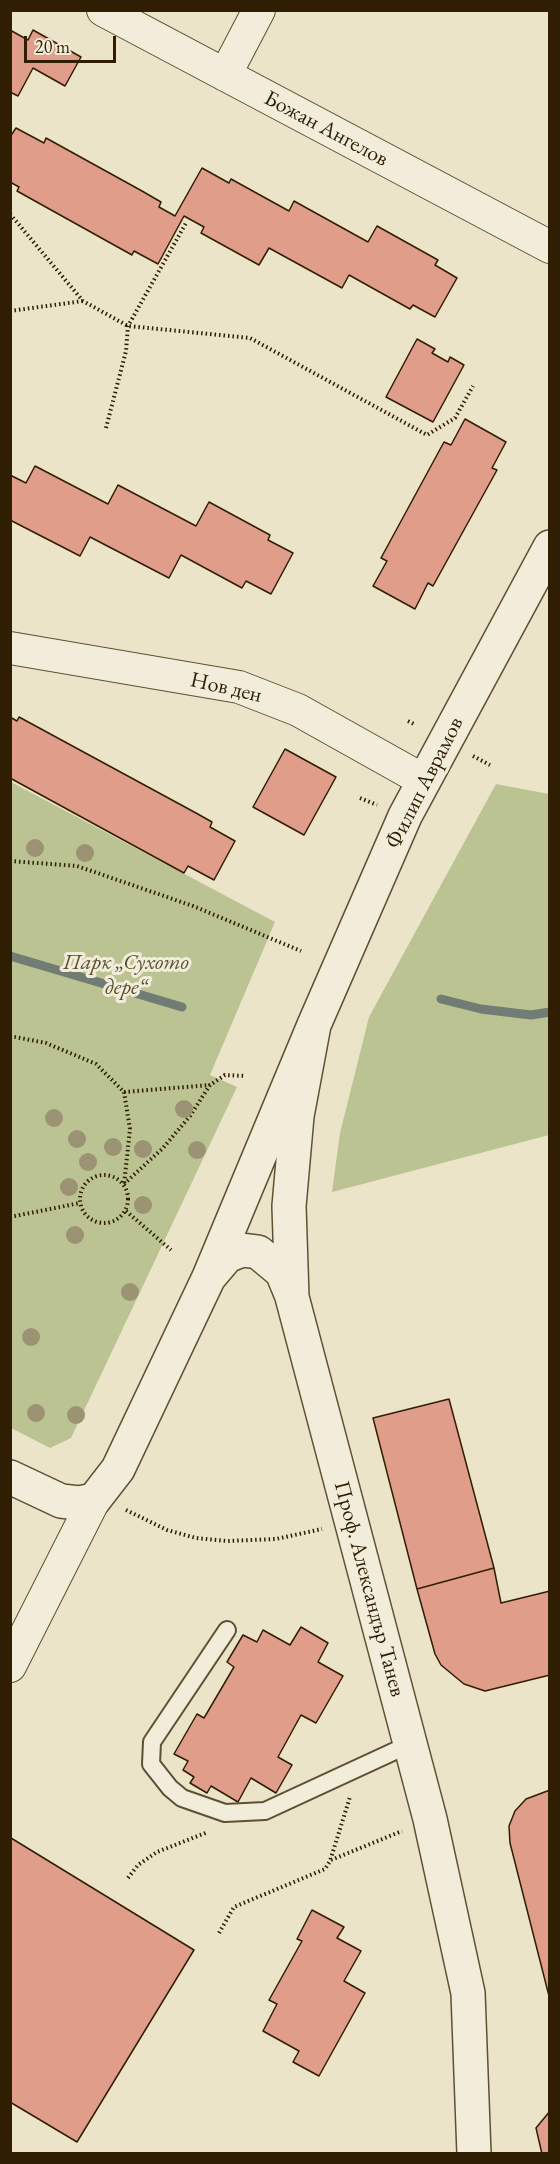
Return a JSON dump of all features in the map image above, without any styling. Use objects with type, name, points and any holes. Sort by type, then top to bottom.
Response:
[{"type":"street","name":"Божан Ангелов","points":[[103,10],[549,247]]},
{"type":"street","points":[[225,75],[259,10]]},
{"type":"street","name":"Филип Аврамов","points":[[314,1024],[423,780],[549,547]]},
{"type":"street","name":"Нов ден","points":[[10,648],[239,687],[298,710],[423,780]]},
{"type":"street","points":[[10,1666],[94,1500],[118,1469],[209,1277],[314,1024]]},
{"type":"street","name":"Проф. Александър Танев","points":[[314,1024],[297,1116],[289,1206],[292,1297],[430,1819],[468,1993],[474,2154]]},
{"type":"street","points":[[209,1277],[227,1256],[242,1250],[258,1252],[282,1272],[292,1297]]},
{"type":"street","points":[[10,1477],[61,1501],[79,1503],[94,1500]]},
{"type":"lane","points":[[227,1630],[152,1742],[151,1764],[170,1788],[182,1798],[225,1813],[265,1811],[410,1744]]},
{"type":"path","points":[[10,214],[83,301],[128,326],[250,338],[427,435],[455,418],[472,386]]},
{"type":"path","points":[[106,428],[126,351],[128,326],[186,223]]},
{"type":"path","points":[[10,311],[83,301]]},
{"type":"path","points":[[408,721],[414,724]]},
{"type":"path","points":[[472,756],[490,765]]},
{"type":"path","points":[[360,798],[382,807]]},
{"type":"path","points":[[10,861],[77,866],[193,906],[301,951]]},
{"type":"path","points":[[10,1036],[46,1042],[96,1064],[124,1092],[130,1129],[124,1185],[128,1197],[126,1210],[120,1217],[104,1223],[89,1218],[80,1203],[82,1188],[94,1176],[110,1175],[124,1185]]},
{"type":"path","points":[[124,1185],[183,1124],[210,1085],[225,1076],[246,1077]]},
{"type":"path","points":[[124,1092],[210,1085]]},
{"type":"path","points":[[10,1217],[80,1203]]},
{"type":"path","points":[[126,1210],[171,1250]]},
{"type":"path","points":[[94,1500],[137,1513],[167,1530],[196,1538],[227,1541],[276,1539],[304,1534],[352,1520]]},
{"type":"path","points":[[219,1934],[234,1907],[325,1869],[330,1861],[360,1767]]},
{"type":"path","points":[[330,1861],[430,1819]]},
{"type":"path","points":[[128,1878],[138,1865],[157,1852],[211,1831]]},
{"type":"green space","name":"Парк „Сухото дере“","points":[[11,782],[275,922],[210,1075],[237,1087],[71,1438],[50,1448],[11,1428]]},
{"type":"green space","points":[[496,784],[549,794],[549,1135],[332,1192],[340,1133],[369,1017]]},
{"type":"building","points":[[10,30],[28,40],[33,30],[81,57],[65,86],[33,68],[18,96],[10,92]]},
{"type":"building","points":[[16,128],[44,143],[46,138],[142,191],[161,202],[159,207],[175,216],[202,168],[229,183],[231,179],[289,211],[294,201],[368,242],[377,226],[438,260],[435,265],[457,278],[435,317],[413,305],[410,309],[349,275],[342,288],[269,248],[259,265],[201,233],[204,227],[184,216],[158,264],[134,251],[132,255],[17,191],[19,187],[10,182],[10,137]]},
{"type":"building","points":[[417,339],[435,349],[432,353],[448,362],[450,357],[464,365],[433,422],[386,397]]},
{"type":"building","points":[[465,419],[506,442],[492,468],[497,470],[433,586],[428,583],[415,609],[373,586],[387,561],[381,558],[444,442],[451,445]]},
{"type":"building","points":[[35,466],[108,504],[118,485],[196,526],[209,502],[270,535],[268,540],[293,553],[271,594],[246,581],[242,588],[181,555],[169,578],[90,537],[80,556],[10,520],[10,475],[26,483]]},
{"type":"building","points":[[10,717],[17,721],[19,717],[212,822],[210,827],[235,841],[214,880],[188,866],[184,873],[10,778]]},
{"type":"building","points":[[285,749],[336,777],[304,835],[253,807]]},
{"type":"building","points":[[449,1399],[494,1568],[417,1589],[373,1418]]},
{"type":"building","points":[[494,1568],[501,1603],[550,1591],[550,1675],[485,1691],[464,1684],[441,1665],[435,1654],[417,1589]]},
{"type":"building","points":[[301,1627],[328,1643],[318,1662],[343,1676],[316,1723],[301,1715],[278,1757],[292,1765],[276,1793],[251,1778],[238,1802],[211,1786],[207,1793],[190,1783],[194,1777],[183,1770],[188,1761],[174,1754],[197,1714],[204,1718],[234,1667],[227,1662],[243,1635],[257,1642],[263,1630],[290,1645]]},
{"type":"building","points":[[550,1790],[550,2000],[510,1843],[509,1826],[515,1811],[526,1799]]},
{"type":"building","points":[[11,1838],[194,1950],[77,2142],[10,2102]]},
{"type":"building","points":[[312,1910],[344,1927],[337,1938],[361,1951],[344,1981],[365,1993],[319,2076],[293,2062],[299,2051],[263,2031],[277,2004],[269,2000],[302,1941],[297,1939]]},
{"type":"building","points":[[550,2111],[550,2154],[542,2154],[536,2128]]},
{"type":"waterway","points":[[10,956],[182,1007]]},
{"type":"waterway","points":[[441,999],[481,1009],[531,1015],[550,1012]]}]
